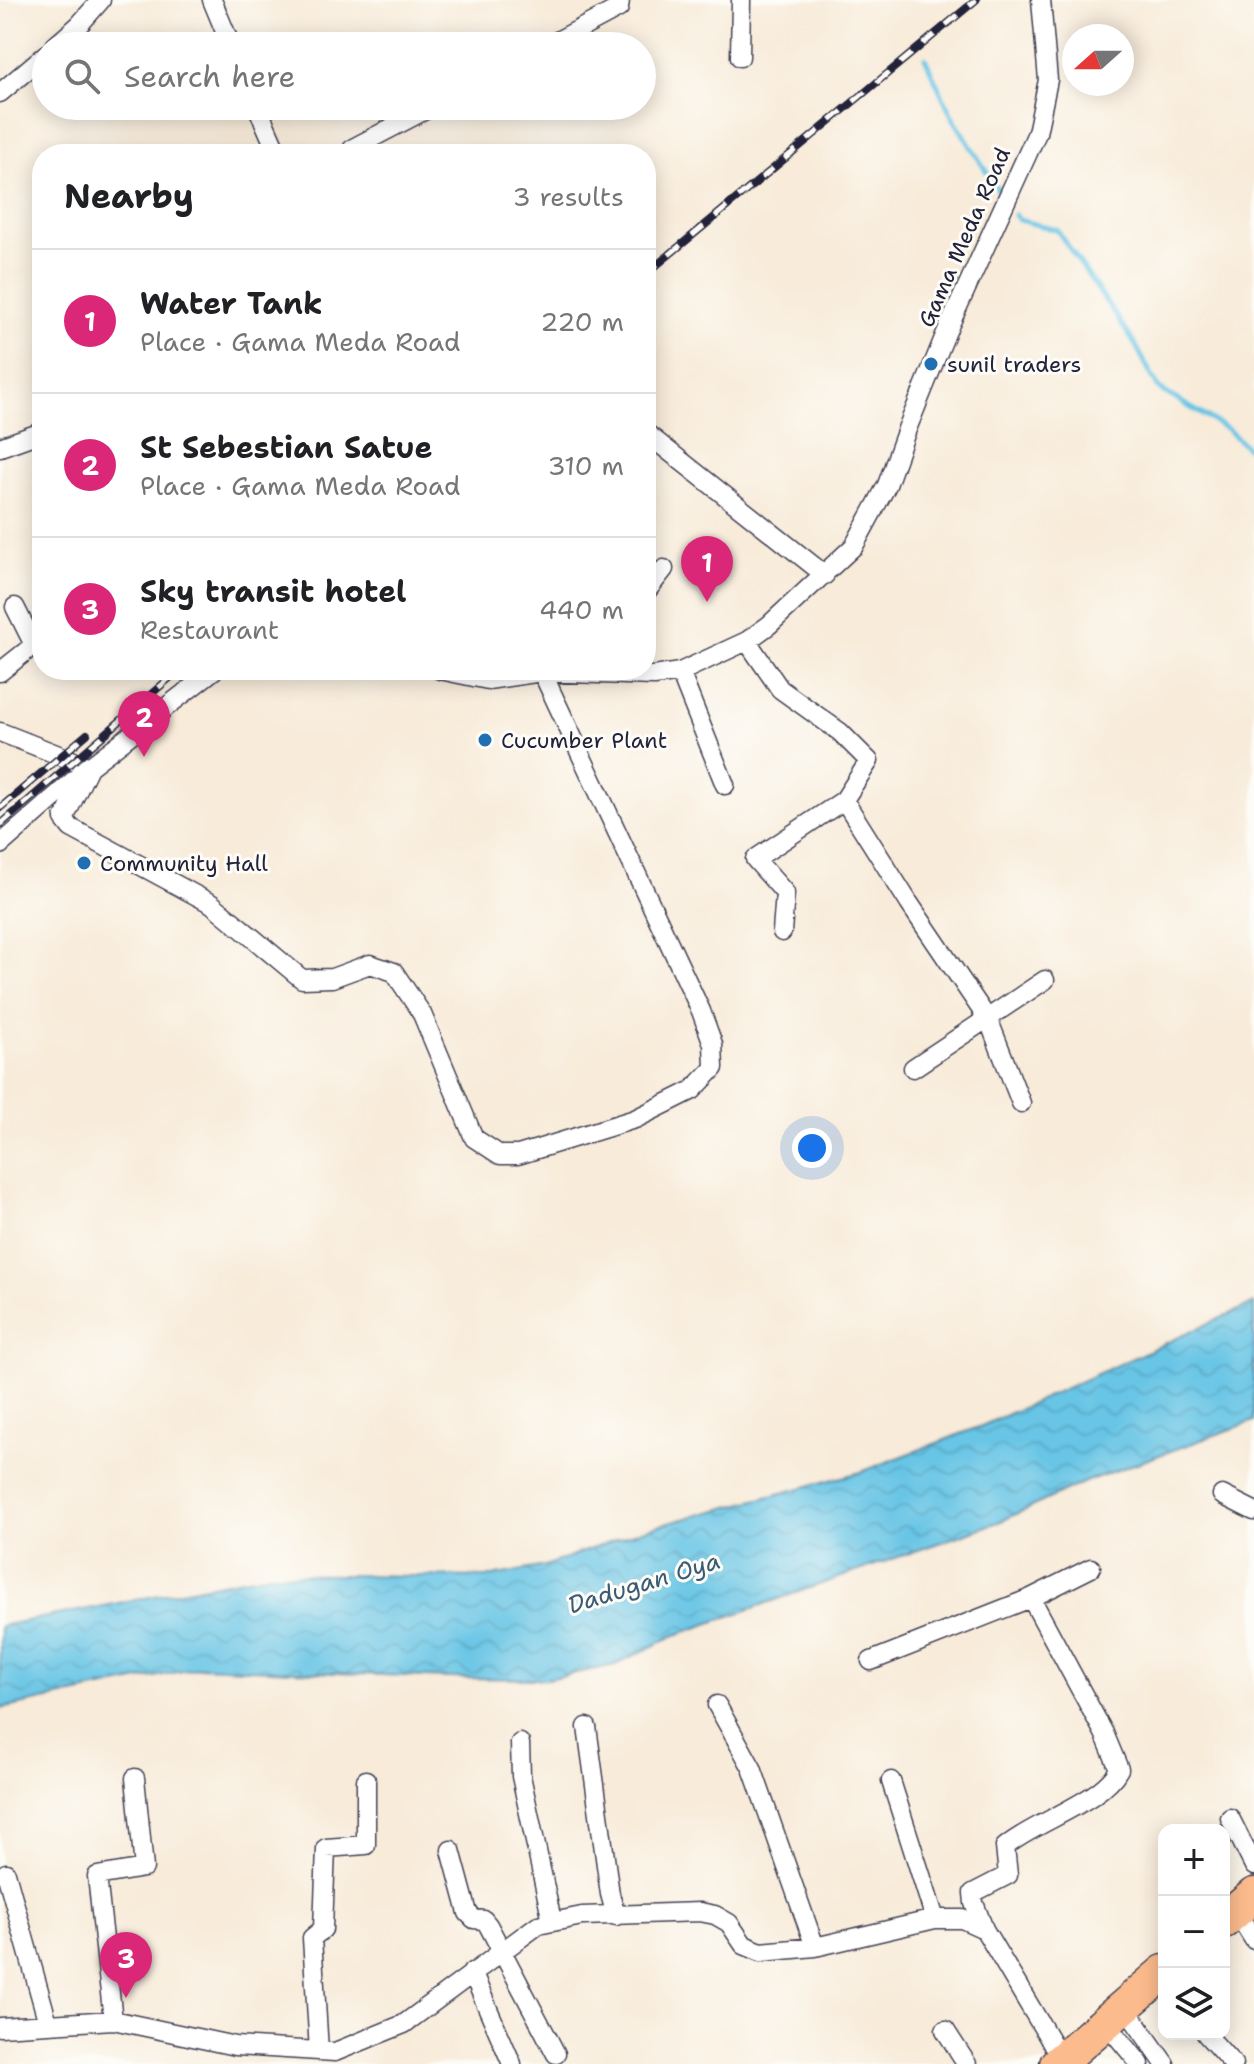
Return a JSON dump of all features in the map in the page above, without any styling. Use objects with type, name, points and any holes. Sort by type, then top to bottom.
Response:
[{"type":"highway","points":[[1067,2063],[1158,1978]]},
{"type":"highway","points":[[1067,2063],[1125,2027],[1158,1999]]},
{"type":"street","points":[[71,32],[101,0]]},
{"type":"street","points":[[212,0],[225,32]]},
{"type":"street","points":[[574,32],[619,8],[620,0]]},
{"type":"street","points":[[740,57],[741,0]]},
{"type":"street","name":"Gama Meda Road","points":[[656,669],[680,672],[747,641],[769,625],[854,546],[887,485],[946,333],[1037,133],[1048,80],[1041,0]]},
{"type":"street","points":[[0,93],[32,66]]},
{"type":"street","points":[[263,120],[274,144]]},
{"type":"street","points":[[361,144],[406,120]]},
{"type":"street","points":[[0,447],[32,436]]},
{"type":"street","points":[[656,441],[825,575]]},
{"type":"street","points":[[656,579],[664,569]]},
{"type":"street","points":[[15,607],[32,641]]},
{"type":"street","points":[[747,641],[780,689],[840,732],[869,761],[844,800],[755,859],[785,893],[782,932]]},
{"type":"street","points":[[0,672],[32,647]]},
{"type":"street","points":[[680,672],[725,785]]},
{"type":"street","points":[[0,845],[89,767],[201,680]]},
{"type":"street","points":[[89,767],[64,819],[71,828],[212,904],[302,979],[332,978],[370,964],[394,972],[422,1014],[474,1138],[500,1155],[518,1155],[635,1119],[693,1090],[714,1068],[713,1044],[701,1011],[546,680]]},
{"type":"street","points":[[0,732],[89,767]]},
{"type":"street","points":[[844,800],[987,1019],[1021,1103]]},
{"type":"street","points":[[913,1068],[1045,980]]},
{"type":"street","points":[[1222,1495],[1254,1511]]},
{"type":"street","points":[[871,1661],[1031,1598],[1091,1568]]},
{"type":"street","points":[[1031,1598],[1104,1733],[1119,1769],[1115,1777],[1096,1792],[1005,1847],[1008,1875],[973,1893],[984,1929],[1067,2063]]},
{"type":"street","points":[[717,1705],[752,1768],[815,1947]]},
{"type":"street","points":[[587,1727],[610,1894],[616,1916]]},
{"type":"street","points":[[520,1743],[521,1776],[552,1921]]},
{"type":"street","points":[[113,2020],[97,1876],[144,1868],[135,1778]]},
{"type":"street","points":[[319,2051],[312,1938],[323,1929],[326,1848],[366,1845],[366,1780]]},
{"type":"street","points":[[891,1781],[935,1919]]},
{"type":"street","points":[[1230,1818],[1254,1866]]},
{"type":"street","points":[[451,1850],[468,1913],[474,1919],[484,1920],[556,2054]]},
{"type":"street","points":[[6,1873],[48,2023]]},
{"type":"street","points":[[0,2027],[113,2020],[237,2055],[335,2052],[404,2024],[538,1925],[552,1921],[582,1916],[700,1912],[715,1915],[729,1923],[744,1945],[761,1952],[815,1947],[935,1919],[962,1919],[984,1929]]},
{"type":"street","points":[[472,1972],[512,2064]]},
{"type":"street","points":[[1125,2027],[1140,2064]]},
{"type":"street","points":[[1125,2027],[1165,2064]]},
{"type":"street","points":[[945,2030],[967,2064]]},
{"type":"street","points":[[1211,2040],[1233,2064]]},
{"type":"water","name":"Dadugan Oya","points":[[1254,1303],[1254,1421],[1087,1481],[1001,1521],[673,1636],[615,1665],[547,1679],[448,1678],[202,1667],[0,1709],[0,1626],[268,1574],[487,1577],[545,1566],[642,1530],[861,1472],[984,1425]]},
{"type":"waterway","points":[[925,58],[952,116],[998,190]]},
{"type":"waterway","points":[[1015,215],[1019,220],[1057,230],[1135,344],[1159,389],[1227,429],[1254,454]]},
{"type":"railway","points":[[656,266],[976,0]]},
{"type":"railway","points":[[0,825],[167,680]]},
{"type":"railway","points":[[0,808],[87,734]]},
{"type":"place","name":"sunil traders","points":[[931,364]]},
{"type":"place","name":"Water Tank","points":[[707,602]]},
{"type":"place","name":"Cucumber Plant","points":[[485,740]]},
{"type":"place","name":"St Sebestian Satue","points":[[144,757]]},
{"type":"place","name":"Community Hall","points":[[84,863]]},
{"type":"place","name":"Sky transit hotel","points":[[126,1998]]}]
